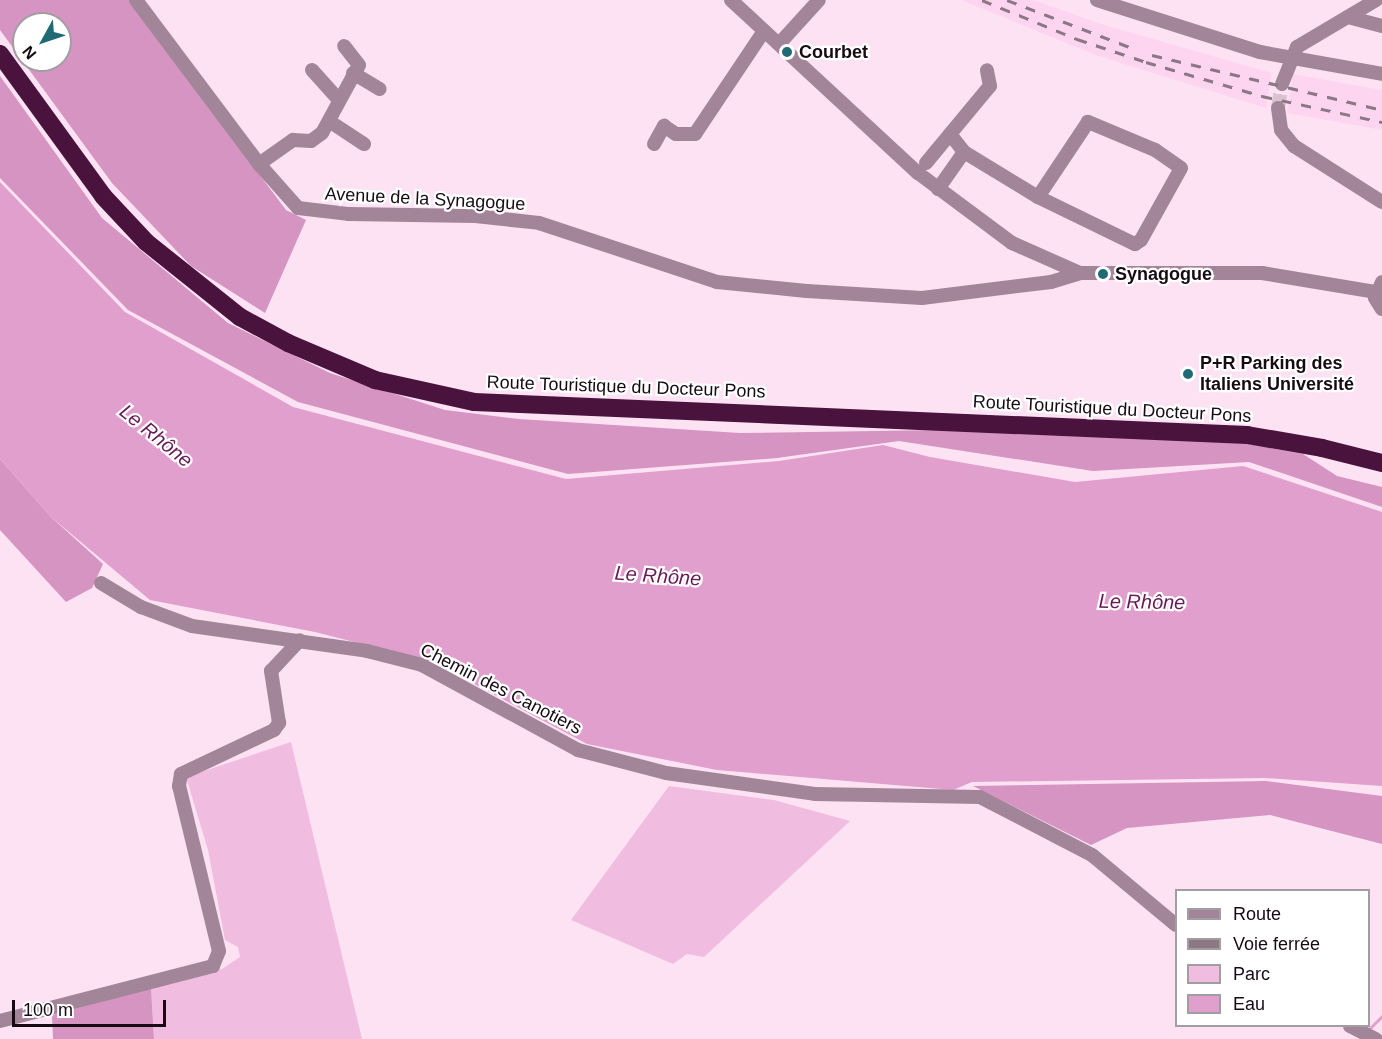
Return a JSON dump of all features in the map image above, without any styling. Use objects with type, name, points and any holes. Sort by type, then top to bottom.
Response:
[{"type":"highway","name":"Route Touristique du Docteur Pons","points":[[0,54],[103,196],[146,242],[240,317],[288,343],[375,380],[474,402],[1247,435],[1322,447],[1382,463]]},
{"type":"street","name":"Avenue de la Synagogue","points":[[136,0],[259,164],[298,208],[348,214],[475,216],[539,224],[717,282],[922,298],[1051,282],[1080,273],[1262,273],[1379,287]]},
{"type":"street","points":[[731,0],[882,144],[938,189],[1012,243],[1080,273]]},
{"type":"street","points":[[778,44],[819,0]]},
{"type":"street","points":[[1097,0],[1291,59],[1382,74]]},
{"type":"street","points":[[1282,84],[1297,47],[1376,0]]},
{"type":"street","points":[[1348,17],[1382,26]]},
{"type":"street","points":[[654,144],[664,126],[676,134],[695,134],[764,31]]},
{"type":"street","points":[[259,164],[293,140],[311,141],[329,121],[338,99],[359,65],[344,46]]},
{"type":"street","points":[[312,70],[338,99]]},
{"type":"street","points":[[926,164],[990,86],[987,70]]},
{"type":"street","points":[[353,73],[380,89]]},
{"type":"street","points":[[1278,108],[1281,130],[1294,146],[1382,202]]},
{"type":"street","points":[[329,121],[364,144]]},
{"type":"street","points":[[950,134],[964,152],[1038,197],[1135,244],[1180,172],[1177,162],[1155,150],[1088,122],[1038,197]]},
{"type":"street","points":[[938,189],[964,152]]},
{"type":"street","points":[[1379,287],[1382,309]]},
{"type":"street","name":"Chemin des Canotiers","points":[[101,583],[141,607],[192,626],[300,640],[422,665],[578,750],[666,773],[815,794],[980,797],[1092,855],[1175,924]]},
{"type":"street","points":[[0,1021],[213,966],[219,951],[179,786],[181,774],[274,730],[279,723],[279,713],[271,671],[300,640]]},
{"type":"street","points":[[1352,1027],[1376,1039]]},
{"type":"shaded area","points":[[0,0],[129,0],[286,210],[306,220],[265,313],[191,266],[112,183],[31,72],[72,72],[72,12],[12,12],[12,46],[0,30]]},
{"type":"shaded area","points":[[961,0],[1034,0],[1101,24],[1272,73],[1266,108],[1098,56]]},
{"type":"shaded area","points":[[1293,74],[1382,90],[1382,130],[1287,113]]},
{"type":"shaded area","points":[[0,76],[102,218],[228,323],[330,373],[445,410],[519,419],[740,433],[938,430],[1221,439],[1303,454],[1337,476],[1382,487],[1382,507],[1249,462],[1093,471],[899,441],[777,458],[568,474],[298,402],[128,310],[0,178]]},
{"type":"shaded area","points":[[0,459],[51,517],[103,564],[92,588],[66,602],[0,530]]},
{"type":"shaded area","points":[[1266,781],[1382,796],[1382,844],[1270,815],[1127,828],[1091,845],[973,786]]},
{"type":"shaded area","points":[[151,988],[154,1039],[53,1039],[52,1015]]},
{"type":"green space","points":[[291,742],[362,1039],[154,1039],[151,988],[222,969],[240,957],[238,947],[225,940],[208,850],[186,777]]},
{"type":"green space","points":[[669,786],[774,800],[850,821],[704,957],[687,954],[673,964],[571,920]]},
{"type":"water","name":"Le Rhône","points":[[0,182],[125,312],[293,407],[566,479],[779,461],[883,445],[930,457],[1075,482],[1243,466],[1382,512],[1382,786],[1265,778],[972,782],[953,790],[717,770],[587,744],[433,662],[315,632],[150,600],[51,517],[0,459]]},
{"type":"waterway","points":[[1369,1029],[1382,1016]]},
{"type":"tunnel","points":[[1278,108],[1282,84]]},
{"type":"railway","points":[[982,0],[1077,39],[1146,62],[1262,96],[1382,122]]},
{"type":"railway","points":[[1007,0],[1132,48]]},
{"type":"railway","points":[[1152,55],[1382,110]]},
{"type":"place","name":"Courbet","points":[[787,52]]},
{"type":"place","name":"Synagogue","points":[[1103,274]]},
{"type":"place","name":"P+R Parking des Italiens Université","points":[[1188,374]]}]
